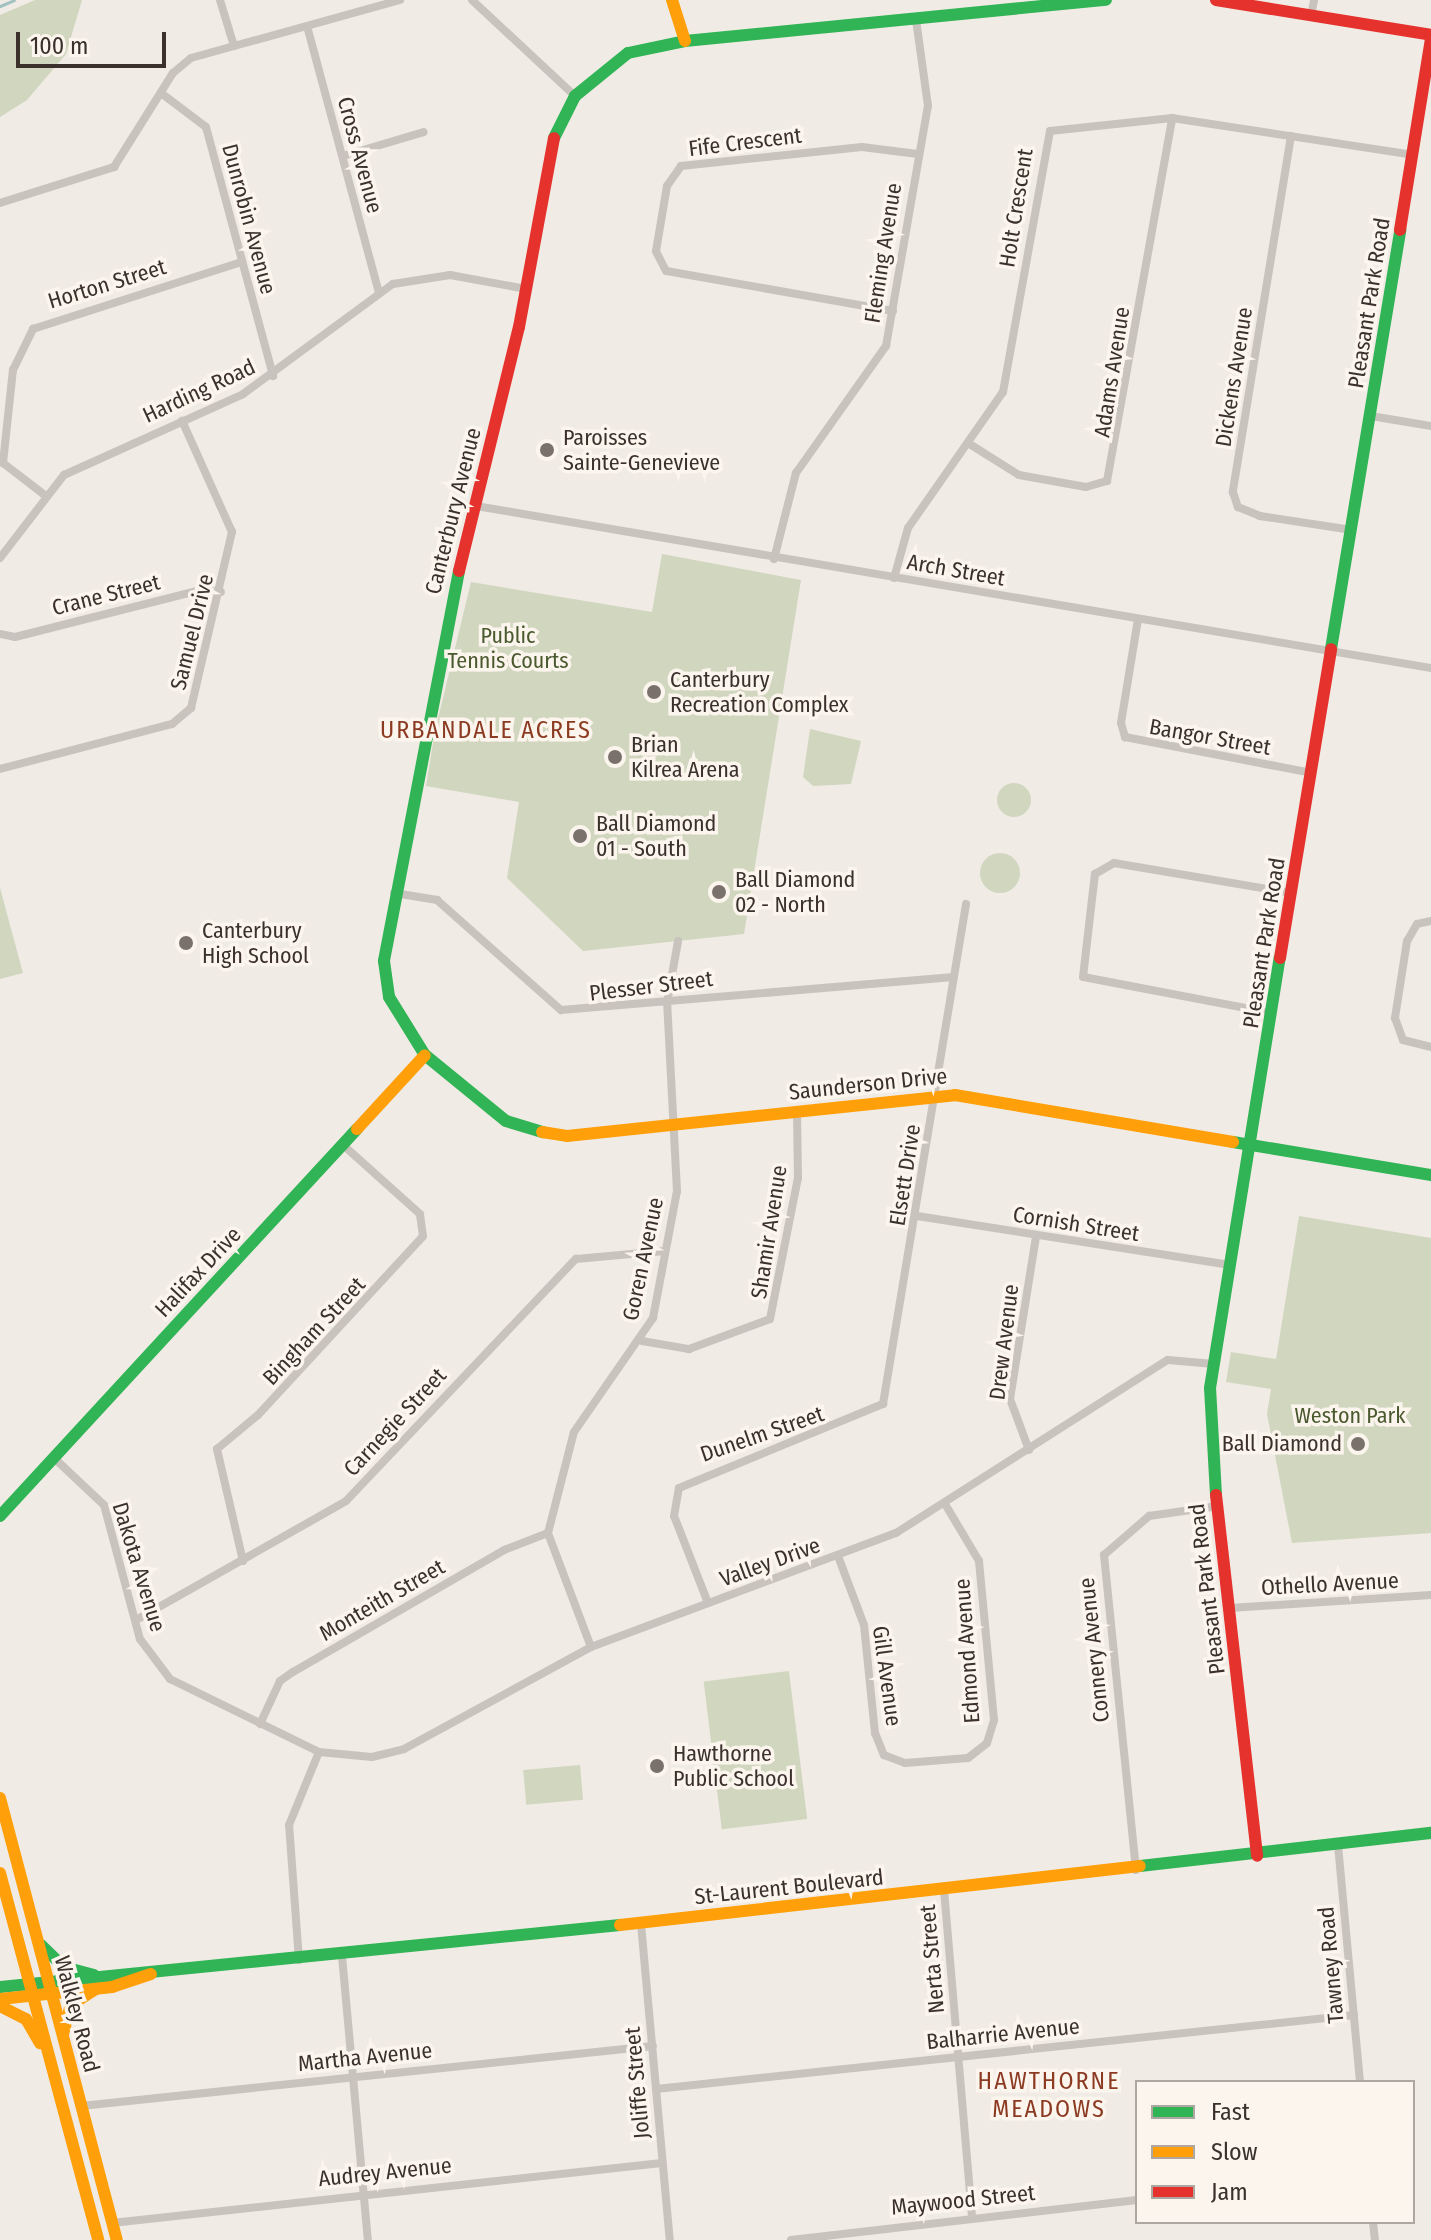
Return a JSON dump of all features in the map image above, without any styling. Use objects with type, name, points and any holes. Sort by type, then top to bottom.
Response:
[{"type":"street","points":[[220,0],[234,46]]},
{"type":"street","points":[[0,203],[95,179],[114,167],[161,93],[191,58],[400,0]]},
{"type":"street","points":[[472,0],[575,96]]},
{"type":"street","points":[[672,0],[685,41]]},
{"type":"street","name":"Canterbury Avenue","points":[[425,1055],[389,997],[384,961],[393,892],[433,676],[526,289],[553,140],[575,96],[628,53],[685,41],[1106,0]]},
{"type":"street","points":[[1216,0],[1431,37]]},
{"type":"street","points":[[1311,16],[1314,0]]},
{"type":"street","name":"Fleming Avenue","points":[[774,559],[785,494],[886,346],[928,106],[916,19]]},
{"type":"street","name":"Cross Avenue","points":[[307,26],[379,293]]},
{"type":"street","name":"Pleasant Park Road","points":[[1257,1856],[1209,1433],[1214,1364],[1431,37]]},
{"type":"street","name":"Dunrobin Avenue","points":[[161,93],[206,127],[273,376]]},
{"type":"street","name":"Holt Crescent","points":[[894,578],[908,528],[1003,392],[1050,131],[1172,118],[1413,155]]},
{"type":"street","name":"Adams Avenue","points":[[968,443],[1019,475],[1086,487],[1107,481],[1172,118]]},
{"type":"street","points":[[343,156],[424,132]]},
{"type":"street","name":"Dickens Avenue","points":[[1291,136],[1233,492],[1238,507],[1260,516],[1352,530]]},
{"type":"street","name":"Fife Crescent","points":[[893,311],[666,271],[656,251],[667,186],[681,166],[862,147],[918,154]]},
{"type":"street","name":"Horton Street","points":[[46,496],[3,463],[2,452],[13,370],[33,329],[242,262]]},
{"type":"street","name":"Harding Road","points":[[0,558],[46,496],[83,462],[182,421],[273,376],[379,293],[450,275],[526,289]]},
{"type":"street","points":[[1371,416],[1431,426]]},
{"type":"street","name":"Samuel Drive","points":[[0,769],[184,719],[221,592],[232,532],[182,421]]},
{"type":"street","name":"Arch Street","points":[[476,506],[774,559],[1431,668]]},
{"type":"street","name":"Crane Street","points":[[0,634],[15,637],[201,590],[221,592]]},
{"type":"street","name":"Bangor Street","points":[[1138,619],[1121,723],[1125,737],[1312,773]]},
{"type":"street","points":[[1272,1013],[1083,977],[1095,874],[1114,863],[1292,893]]},
{"type":"street","name":"Plesser Street","points":[[393,892],[437,900],[561,1010],[954,977]]},
{"type":"street","name":"Elsett Drive","points":[[883,1404],[917,1216],[966,904]]},
{"type":"street","points":[[1431,921],[1417,924],[1407,941],[1396,1031],[1403,1040],[1431,1047]]},
{"type":"street","name":"Goren Avenue","points":[[548,1533],[574,1432],[642,1341],[665,1251],[677,1191],[667,1003],[678,941]]},
{"type":"street","name":"Saunderson Drive","points":[[425,1055],[506,1121],[567,1136],[936,1095],[1431,1175]]},
{"type":"street","name":"Halifax Drive","points":[[0,1516],[425,1055]]},
{"type":"street","name":"Shamir Avenue","points":[[642,1341],[689,1349],[770,1319],[798,1178],[797,1111]]},
{"type":"street","name":"Bingham Street","points":[[243,1561],[217,1449],[258,1415],[423,1236],[420,1214],[343,1145]]},
{"type":"street","name":"Cornish Street","points":[[917,1216],[1230,1265]]},
{"type":"street","name":"Drew Avenue","points":[[1029,1450],[1010,1399],[1036,1236]]},
{"type":"street","name":"Carnegie Street","points":[[136,1620],[346,1501],[562,1268],[576,1259],[665,1251]]},
{"type":"street","name":"Valley Drive","points":[[319,1752],[372,1757],[404,1749],[591,1647],[838,1556],[945,1504],[1168,1360],[1214,1364]]},
{"type":"street","name":"Dunelm Street","points":[[708,1603],[674,1516],[679,1488],[883,1404]]},
{"type":"street","name":"Dakota Avenue","points":[[53,1457],[104,1505],[140,1639],[170,1679],[319,1752]]},
{"type":"street","name":"Edmond Avenue","points":[[884,1755],[905,1763],[968,1758],[987,1743],[994,1720],[979,1561],[945,1504]]},
{"type":"street","name":"Connery Avenue","points":[[1136,1870],[1104,1555],[1149,1516],[1218,1506]]},
{"type":"street","points":[[548,1533],[591,1647]]},
{"type":"street","name":"Monteith Street","points":[[260,1724],[280,1681],[293,1672],[504,1550],[548,1533]]},
{"type":"street","name":"Gill Avenue","points":[[838,1556],[864,1625],[875,1733],[884,1755]]},
{"type":"street","name":"Othello Avenue","points":[[1230,1608],[1431,1595]]},
{"type":"street","points":[[299,1960],[288,1835],[319,1752]]},
{"type":"street","name":"Walkley Road","points":[[0,1801],[117,2240]]},
{"type":"street","name":"St-Laurent Boulevard","points":[[0,1999],[34,1995],[50,1987],[94,1975],[151,1974],[342,1956],[1136,1870],[1431,1833]]},
{"type":"street","name":"Tawney Road","points":[[1338,1845],[1360,2080]]},
{"type":"street","name":"Walkley Road","points":[[0,1873],[98,2240]]},
{"type":"street","name":"Nerta Street","points":[[944,1890],[972,2217]]},
{"type":"street","name":"Joliffe Street","points":[[641,1924],[670,2240]]},
{"type":"street","points":[[36,1940],[53,1960],[94,1975]]},
{"type":"street","points":[[342,1956],[368,2240]]},
{"type":"street","name":"St-Laurent Boulevard","points":[[0,1987],[30,1981],[50,1987],[96,1989],[151,1974]]},
{"type":"street","points":[[62,2039],[71,2005],[96,1989]]},
{"type":"street","points":[[0,2006],[26,2019],[52,2064]]},
{"type":"street","name":"Balharrie Avenue","points":[[656,2089],[1354,2015]]},
{"type":"street","name":"Martha Avenue","points":[[81,2106],[653,2046]]},
{"type":"street","name":"Audrey Avenue","points":[[112,2223],[364,2192],[662,2163]]},
{"type":"street","name":"Maywood Street","points":[[792,2238],[1135,2200]]},
{"type":"green space","points":[[35,0],[82,0],[66,54],[27,100],[0,117],[0,15]]},
{"type":"green space","name":"Public Tennis Courts","points":[[662,554],[801,580],[744,934],[583,951],[507,878],[519,802],[426,786],[435,731],[471,582],[652,612]]},
{"type":"green space","points":[[810,729],[861,741],[851,784],[813,786],[803,777]]},
{"type":"green space","points":[[1014,783],[1026,788],[1031,800],[1026,812],[1014,817],[1002,812],[997,800],[1002,788]]},
{"type":"green space","points":[[1000,853],[1014,859],[1020,873],[1014,887],[1000,893],[986,887],[980,873],[986,859]]},
{"type":"green space","points":[[0,888],[23,973],[0,979]]},
{"type":"green space","name":"Weston Park","points":[[1299,1216],[1431,1238],[1431,1533],[1292,1543],[1267,1414],[1271,1389],[1226,1382],[1231,1352],[1276,1359]]},
{"type":"green space","points":[[789,1671],[807,1819],[722,1829],[704,1681]]},
{"type":"green space","points":[[580,1765],[583,1800],[526,1805],[523,1770]]},
{"type":"waterway","points":[[0,6],[14,0]]},
{"type":"traffic: fast","points":[[554,138],[575,96],[628,53],[685,41],[1106,0]]},
{"type":"traffic: fast","points":[[1331,649],[1400,230]]},
{"type":"traffic: fast","points":[[459,571],[384,961],[389,997],[425,1055],[506,1121],[542,1132]]},
{"type":"traffic: fast","points":[[1216,1495],[1210,1388],[1280,958]]},
{"type":"traffic: fast","points":[[0,1516],[357,1129]]},
{"type":"traffic: fast","points":[[1233,1142],[1431,1175]]},
{"type":"traffic: fast","points":[[1140,1866],[1431,1833]]},
{"type":"traffic: fast","points":[[0,1987],[620,1925]]},
{"type":"traffic: fast","points":[[41,1945],[64,1967],[94,1975]]},
{"type":"traffic: slow","points":[[672,0],[685,41]]},
{"type":"traffic: slow","points":[[357,1129],[425,1055]]},
{"type":"traffic: slow","points":[[542,1132],[567,1136],[955,1095],[1233,1142]]},
{"type":"traffic: slow","points":[[0,1798],[117,2240]]},
{"type":"traffic: slow","points":[[620,1925],[1140,1866]]},
{"type":"traffic: slow","points":[[0,1873],[98,2240]]},
{"type":"traffic: slow","points":[[0,1999],[112,1987],[151,1974]]},
{"type":"traffic: slow","points":[[63,2034],[71,2005],[96,1989]]},
{"type":"traffic: slow","points":[[0,2006],[26,2019],[40,2043]]},
{"type":"traffic: jam","points":[[1216,0],[1431,35]]},
{"type":"traffic: jam","points":[[1400,230],[1431,39]]},
{"type":"traffic: jam","points":[[459,571],[519,327],[554,138]]},
{"type":"traffic: jam","points":[[1280,958],[1331,649]]},
{"type":"traffic: jam","points":[[1216,1495],[1257,1856]]},
{"type":"place","name":"Paroisses Sainte-Genevieve","points":[[547,450]]},
{"type":"place","name":"Canterbury Recreation Complex","points":[[654,692]]},
{"type":"place","name":"Brian Kilrea Arena","points":[[615,757]]},
{"type":"place","name":"Ball Diamond 01 - South","points":[[580,836]]},
{"type":"place","name":"Ball Diamond 02 - North","points":[[719,892]]},
{"type":"place","name":"Canterbury High School","points":[[186,943]]},
{"type":"place","name":"Ball Diamond","points":[[1358,1444]]},
{"type":"place","name":"Hawthorne Public School","points":[[657,1766]]},
{"type":"district","name":"URBANDALE ACRES","points":[[486,731]]},
{"type":"district","name":"HAWTHORNE MEADOWS","points":[[1049,2096]]}]
